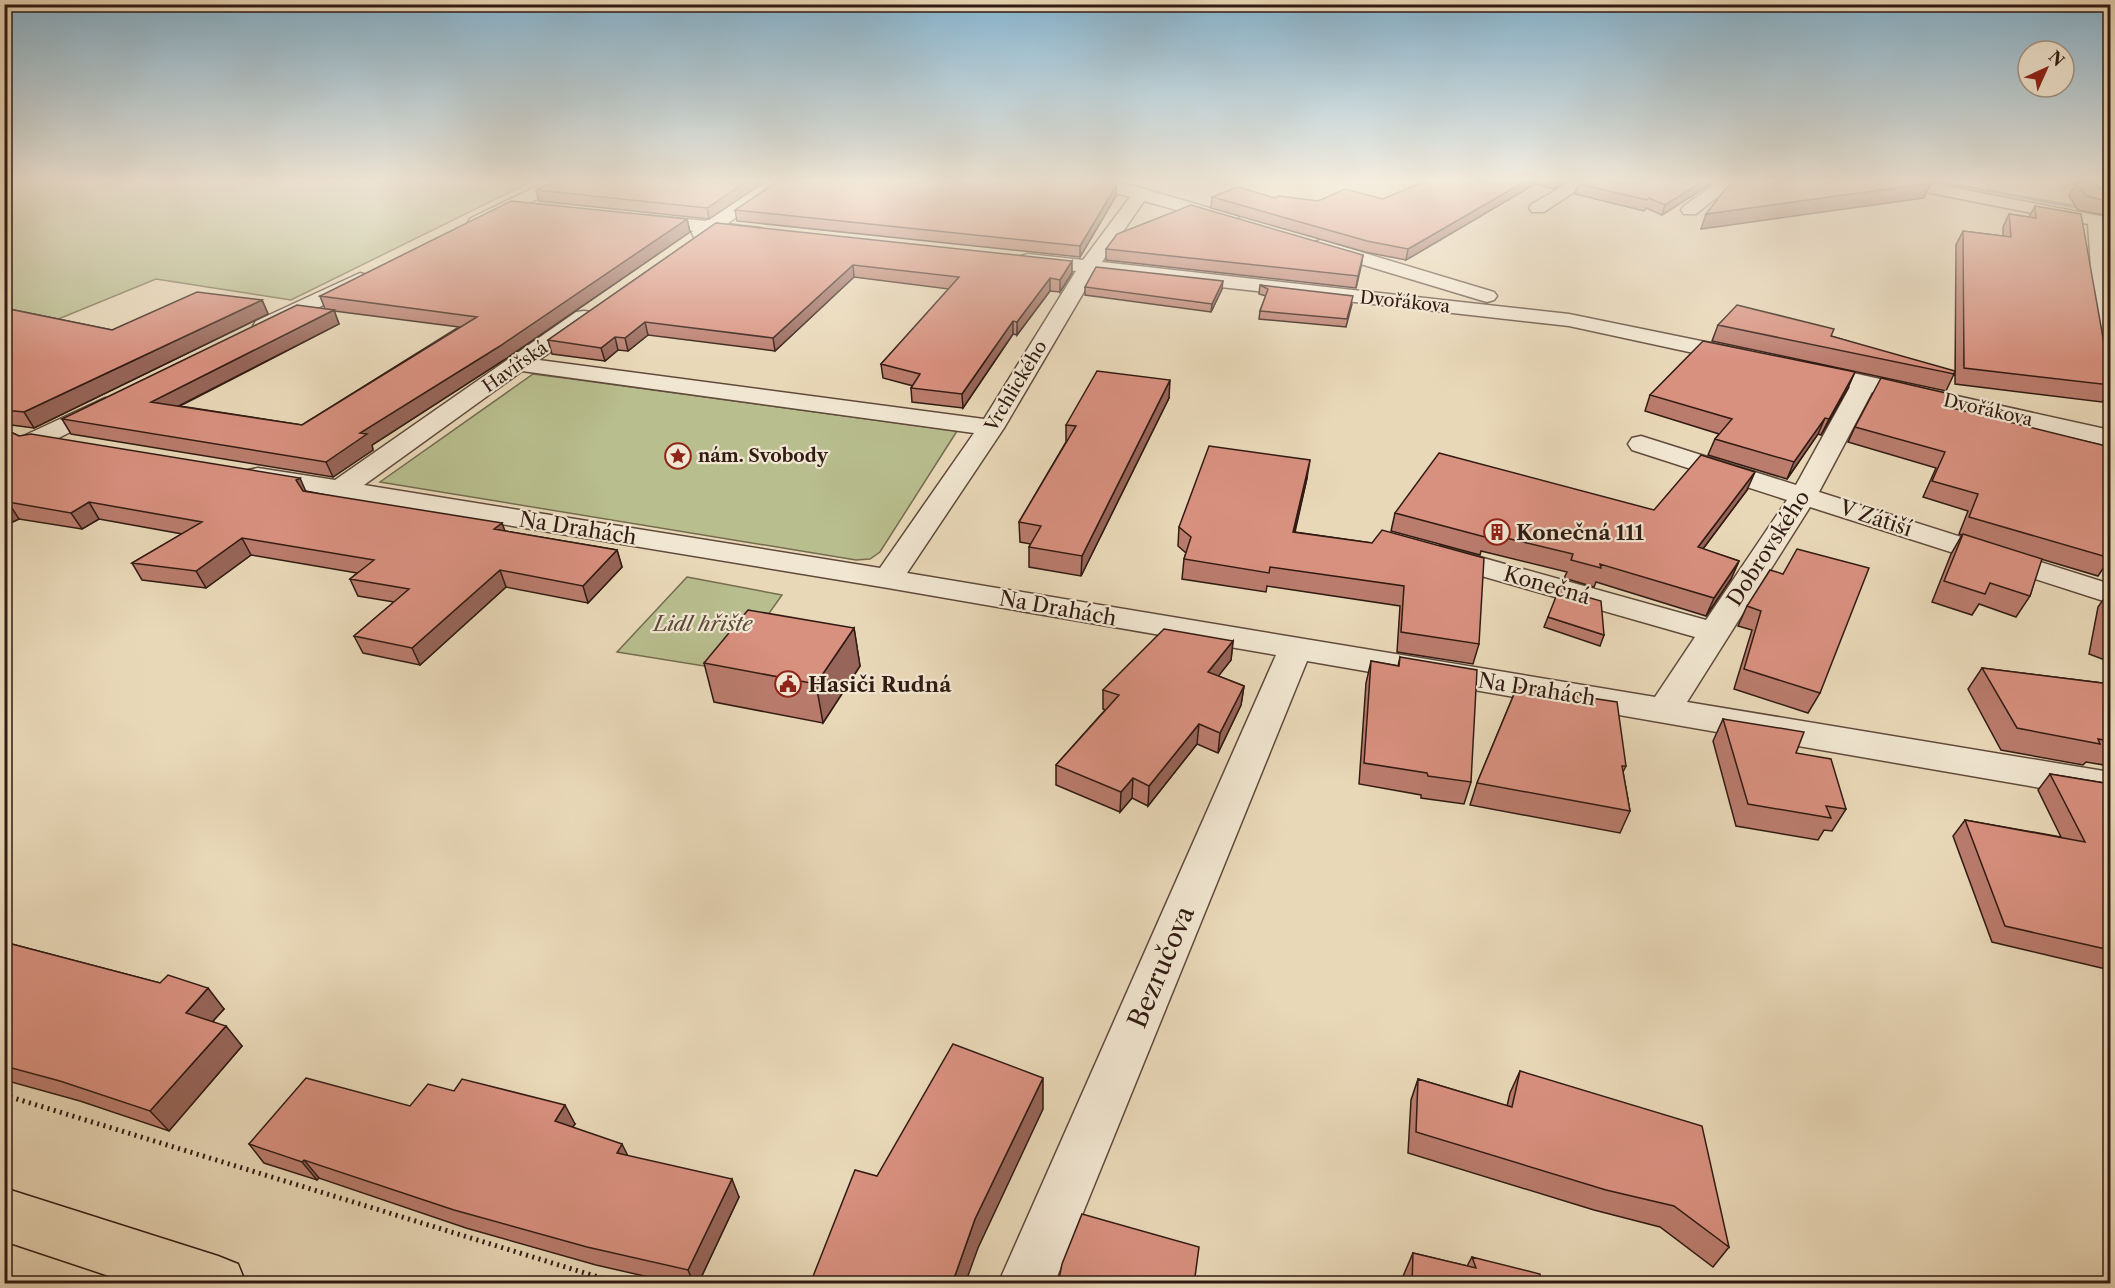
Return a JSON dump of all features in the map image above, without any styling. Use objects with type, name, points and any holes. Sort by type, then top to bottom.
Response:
[{"type":"main road","points":[[4,1214],[218,1284]]},
{"type":"street","points":[[680,248],[688,242]]},
{"type":"street","name":"Vrchlického","points":[[888,579],[991,428],[1089,266],[1106,242]]},
{"type":"street","points":[[1308,242],[1569,320]]},
{"type":"street","points":[[2105,242],[2108,353]]},
{"type":"street","name":"Dvořákova","points":[[1005,258],[1569,320],[1865,382],[2110,438]]},
{"type":"street","points":[[245,336],[383,268]]},
{"type":"street","name":"Havířská","points":[[341,489],[604,303]]},
{"type":"street","points":[[519,364],[991,428]]},
{"type":"street","name":"Dobrovského","points":[[1664,710],[1804,495],[1865,382]]},
{"type":"street","points":[[4,455],[19,437],[118,398]]},
{"type":"street","points":[[19,437],[81,448]]},
{"type":"street","name":"V Zátiší","points":[[1641,444],[2110,594]]},
{"type":"street","name":"Na Drahách","points":[[234,472],[888,579],[1295,650],[2110,786]]},
{"type":"street","name":"Konečná","points":[[1415,548],[1713,632]]},
{"type":"street","name":"Bezručova","points":[[1026,1284],[1295,650]]},
{"type":"path","points":[[4,1095],[621,1284]]},
{"type":"green space","points":[[5,242],[408,242],[291,300],[156,279],[39,327],[5,319]]},
{"type":"green space","name":"nám. Svobody","points":[[533,374],[957,431],[880,552],[870,559],[856,560],[380,482]]},
{"type":"green space","name":"Lidl hřište","points":[[687,577],[782,595],[729,670],[617,652]]},
{"type":"building","points":[[428,242],[653,242],[500,346],[360,433],[367,434],[326,462],[62,419],[297,305],[334,310],[151,402],[302,425],[477,317],[320,296]]},
{"type":"building","points":[[689,242],[895,242],[1072,261],[1060,280],[1050,278],[1017,322],[1013,321],[962,394],[911,388],[920,374],[881,364],[959,277],[853,265],[773,338],[645,322],[625,338],[615,337],[601,348],[548,340]]},
{"type":"building","points":[[1043,242],[1082,242],[1080,246]]},
{"type":"building","points":[[1111,242],[1319,242],[1363,255],[1358,276],[1106,249]]},
{"type":"building","points":[[1373,242],[1420,242],[1408,249]]},
{"type":"building","points":[[1963,242],[2086,242],[2110,385],[1964,368]]},
{"type":"building","points":[[1096,267],[1223,281],[1212,304],[1085,287]]},
{"type":"building","points":[[1260,285],[1353,296],[1347,319],[1260,311],[1268,289]]},
{"type":"building","points":[[197,292],[262,300],[24,412],[4,410],[4,308],[112,330]]},
{"type":"building","points":[[1737,305],[1834,329],[1831,336],[1955,371],[1954,374],[1718,325]]},
{"type":"building","points":[[1703,341],[1855,372],[1829,419],[1825,418],[1794,462],[1715,439],[1732,419],[1650,395]]},
{"type":"building","points":[[1097,371],[1170,380],[1082,556],[1029,547],[1041,526],[1019,522],[1076,426],[1066,425]]},
{"type":"building","points":[[1881,378],[1950,394],[1948,407],[2110,447],[2110,558],[1969,517],[1978,494],[1932,481],[1945,452],[1855,427]]},
{"type":"building","points":[[4,429],[19,436],[31,434],[300,478],[296,480],[303,491],[502,523],[494,529],[617,550],[583,586],[500,570],[412,648],[354,636],[409,589],[350,579],[374,560],[242,538],[196,571],[132,563],[202,522],[89,502],[71,513],[8,502],[4,504]]},
{"type":"building","points":[[1209,446],[1310,460],[1293,532],[1372,543],[1382,530],[1484,558],[1479,644],[1401,632],[1404,586],[1270,567],[1269,573],[1184,559],[1191,537],[1179,527]]},
{"type":"building","points":[[1439,453],[1654,510],[1701,455],[1755,472],[1698,547],[1739,561],[1714,598],[1600,564],[1601,568],[1571,560],[1573,554],[1485,533],[1485,537],[1395,513]]},
{"type":"building","points":[[1963,534],[2042,559],[2030,596],[1990,583],[1985,594],[1944,581]]},
{"type":"building","points":[[1797,549],[1869,568],[1820,693],[1744,669],[1761,611],[1747,606],[1770,570],[1783,574]]},
{"type":"building","points":[[1559,589],[1601,601],[1604,635],[1548,617]]},
{"type":"building","points":[[2110,597],[2110,636],[2104,634]]},
{"type":"building","points":[[748,610],[854,628],[816,684],[704,663]]},
{"type":"building","points":[[1164,629],[1233,641],[1208,672],[1244,686],[1220,733],[1199,724],[1149,786],[1133,778],[1121,792],[1056,765],[1119,695],[1103,690]]},
{"type":"building","points":[[1400,657],[1477,670],[1471,782],[1364,763],[1371,661],[1399,666]]},
{"type":"building","points":[[1982,668],[2110,684],[2110,741],[2098,739],[2100,744],[2017,728]]},
{"type":"building","points":[[1517,687],[1617,702],[1626,766],[1622,766],[1630,811],[1477,783]]},
{"type":"building","points":[[1723,719],[1804,732],[1796,753],[1831,759],[1846,809],[1826,806],[1831,818],[1748,804]]},
{"type":"building","points":[[2050,774],[2110,784],[2110,950],[2005,926],[1965,820],[2085,842]]},
{"type":"building","points":[[4,942],[160,983],[168,975],[208,988],[186,1013],[226,1026],[150,1111],[60,1081],[4,1066]]},
{"type":"building","points":[[953,1044],[1043,1078],[975,1219],[952,1284],[810,1284],[855,1170],[877,1176]]},
{"type":"building","points":[[1520,1071],[1702,1126],[1729,1247],[1674,1206],[1606,1190],[1416,1132],[1418,1079],[1512,1107]]},
{"type":"building","points":[[306,1078],[410,1106],[428,1084],[454,1091],[462,1079],[565,1105],[555,1121],[622,1144],[617,1153],[732,1179],[688,1270],[587,1247],[454,1210],[249,1144]]},
{"type":"building","points":[[1082,1214],[1199,1247],[1194,1284],[1058,1284],[1062,1264]]},
{"type":"building","points":[[1413,1253],[1476,1268],[1472,1257],[1540,1274],[1542,1284],[1412,1284]]},
{"type":"building","points":[[1964,1280],[1977,1284],[1965,1284]]},
{"type":"place","name":"nám. Svobody","points":[[678,456]]},
{"type":"place","name":"Konečná 111","points":[[1497,532]]},
{"type":"place","name":"Hasiči Rudná","points":[[788,684]]}]
